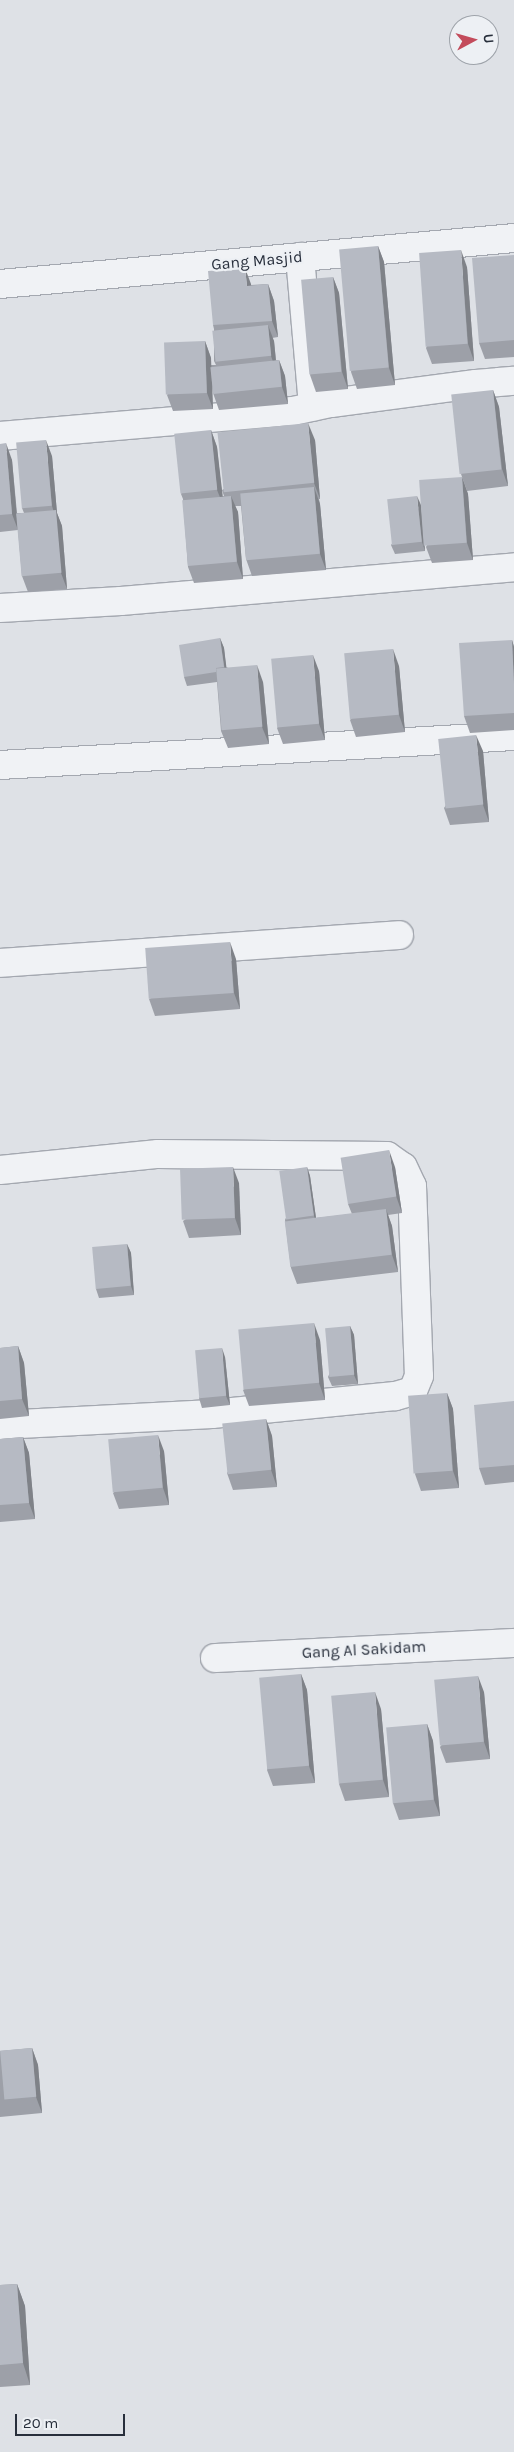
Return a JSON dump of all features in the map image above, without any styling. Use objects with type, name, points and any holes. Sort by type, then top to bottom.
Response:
[{"type":"street","name":"Gang Masjid","points":[[0,284],[514,238]]},
{"type":"street","points":[[300,257],[313,406]]},
{"type":"street","points":[[0,436],[293,411],[313,406],[476,384],[514,382]]},
{"type":"street","points":[[0,608],[121,602],[514,567]]},
{"type":"street","points":[[0,765],[514,736]]},
{"type":"street","points":[[0,963],[400,934]]},
{"type":"street","points":[[0,1170],[158,1154],[387,1156],[403,1167],[412,1186],[419,1376],[413,1391],[395,1396],[212,1414],[0,1425]]},
{"type":"street","name":"Gang Al Sakidam","points":[[215,1658],[514,1643]]},
{"type":"building","points":[[378,246],[389,368],[350,371],[339,249]]},
{"type":"building","points":[[461,250],[468,344],[426,347],[419,253]]},
{"type":"building","points":[[514,255],[514,340],[479,343],[472,258]]},
{"type":"building","points":[[245,268],[247,286],[268,284],[272,321],[213,325],[208,271]]},
{"type":"building","points":[[333,277],[341,372],[309,374],[301,280]]},
{"type":"building","points":[[268,325],[271,356],[216,362],[212,331]]},
{"type":"building","points":[[205,341],[207,393],[166,394],[164,342]]},
{"type":"building","points":[[279,360],[282,387],[213,394],[210,367]]},
{"type":"building","points":[[493,390],[501,470],[460,474],[451,394]]},
{"type":"building","points":[[308,423],[314,483],[224,492],[217,433]]},
{"type":"building","points":[[211,430],[217,490],[180,494],[174,434]]},
{"type":"building","points":[[46,440],[52,506],[22,508],[16,443]]},
{"type":"building","points":[[6,443],[12,514],[0,515],[0,444]]},
{"type":"building","points":[[462,477],[467,543],[424,546],[419,480]]},
{"type":"building","points":[[314,487],[320,554],[246,560],[240,493]]},
{"type":"building","points":[[231,496],[237,562],[188,566],[182,500]]},
{"type":"building","points":[[417,496],[422,542],[392,545],[387,499]]},
{"type":"building","points":[[56,510],[61,573],[22,576],[16,513]]},
{"type":"building","points":[[220,638],[224,667],[216,668],[216,672],[184,677],[179,645]]},
{"type":"building","points":[[512,640],[514,713],[464,716],[459,643]]},
{"type":"building","points":[[393,649],[399,715],[350,719],[344,653]]},
{"type":"building","points":[[313,655],[319,724],[277,727],[271,659]]},
{"type":"building","points":[[257,665],[262,727],[222,730],[216,669]]},
{"type":"building","points":[[476,735],[483,805],[446,809],[438,739]]},
{"type":"building","points":[[230,942],[234,993],[149,999],[145,948]]},
{"type":"building","points":[[389,1150],[396,1196],[348,1204],[341,1158]]},
{"type":"building","points":[[233,1167],[235,1218],[182,1220],[180,1169]]},
{"type":"building","points":[[307,1167],[314,1216],[286,1219],[279,1171]]},
{"type":"building","points":[[386,1209],[392,1255],[290,1267],[285,1221]]},
{"type":"building","points":[[127,1244],[131,1286],[96,1289],[92,1247]]},
{"type":"building","points":[[314,1323],[319,1383],[244,1389],[238,1330]]},
{"type":"building","points":[[350,1326],[354,1375],[329,1377],[325,1328]]},
{"type":"building","points":[[18,1346],[22,1399],[0,1401],[0,1348]]},
{"type":"building","points":[[222,1348],[226,1396],[199,1398],[195,1350]]},
{"type":"building","points":[[447,1393],[452,1471],[414,1474],[408,1396]]},
{"type":"building","points":[[514,1401],[514,1465],[479,1468],[474,1405]]},
{"type":"building","points":[[266,1419],[271,1470],[228,1474],[222,1424]]},
{"type":"building","points":[[158,1435],[163,1488],[113,1492],[108,1439]]},
{"type":"building","points":[[23,1437],[29,1503],[0,1505],[0,1439]]},
{"type":"building","points":[[301,1674],[309,1766],[267,1769],[259,1678]]},
{"type":"building","points":[[478,1676],[484,1742],[440,1746],[434,1680]]},
{"type":"building","points":[[375,1692],[383,1780],[339,1783],[331,1696]]},
{"type":"building","points":[[427,1724],[434,1800],[393,1803],[386,1728]]},
{"type":"building","points":[[32,2048],[36,2097],[4,2100],[0,2051]]},
{"type":"building","points":[[17,2284],[23,2363],[0,2365],[0,2285]]}]
